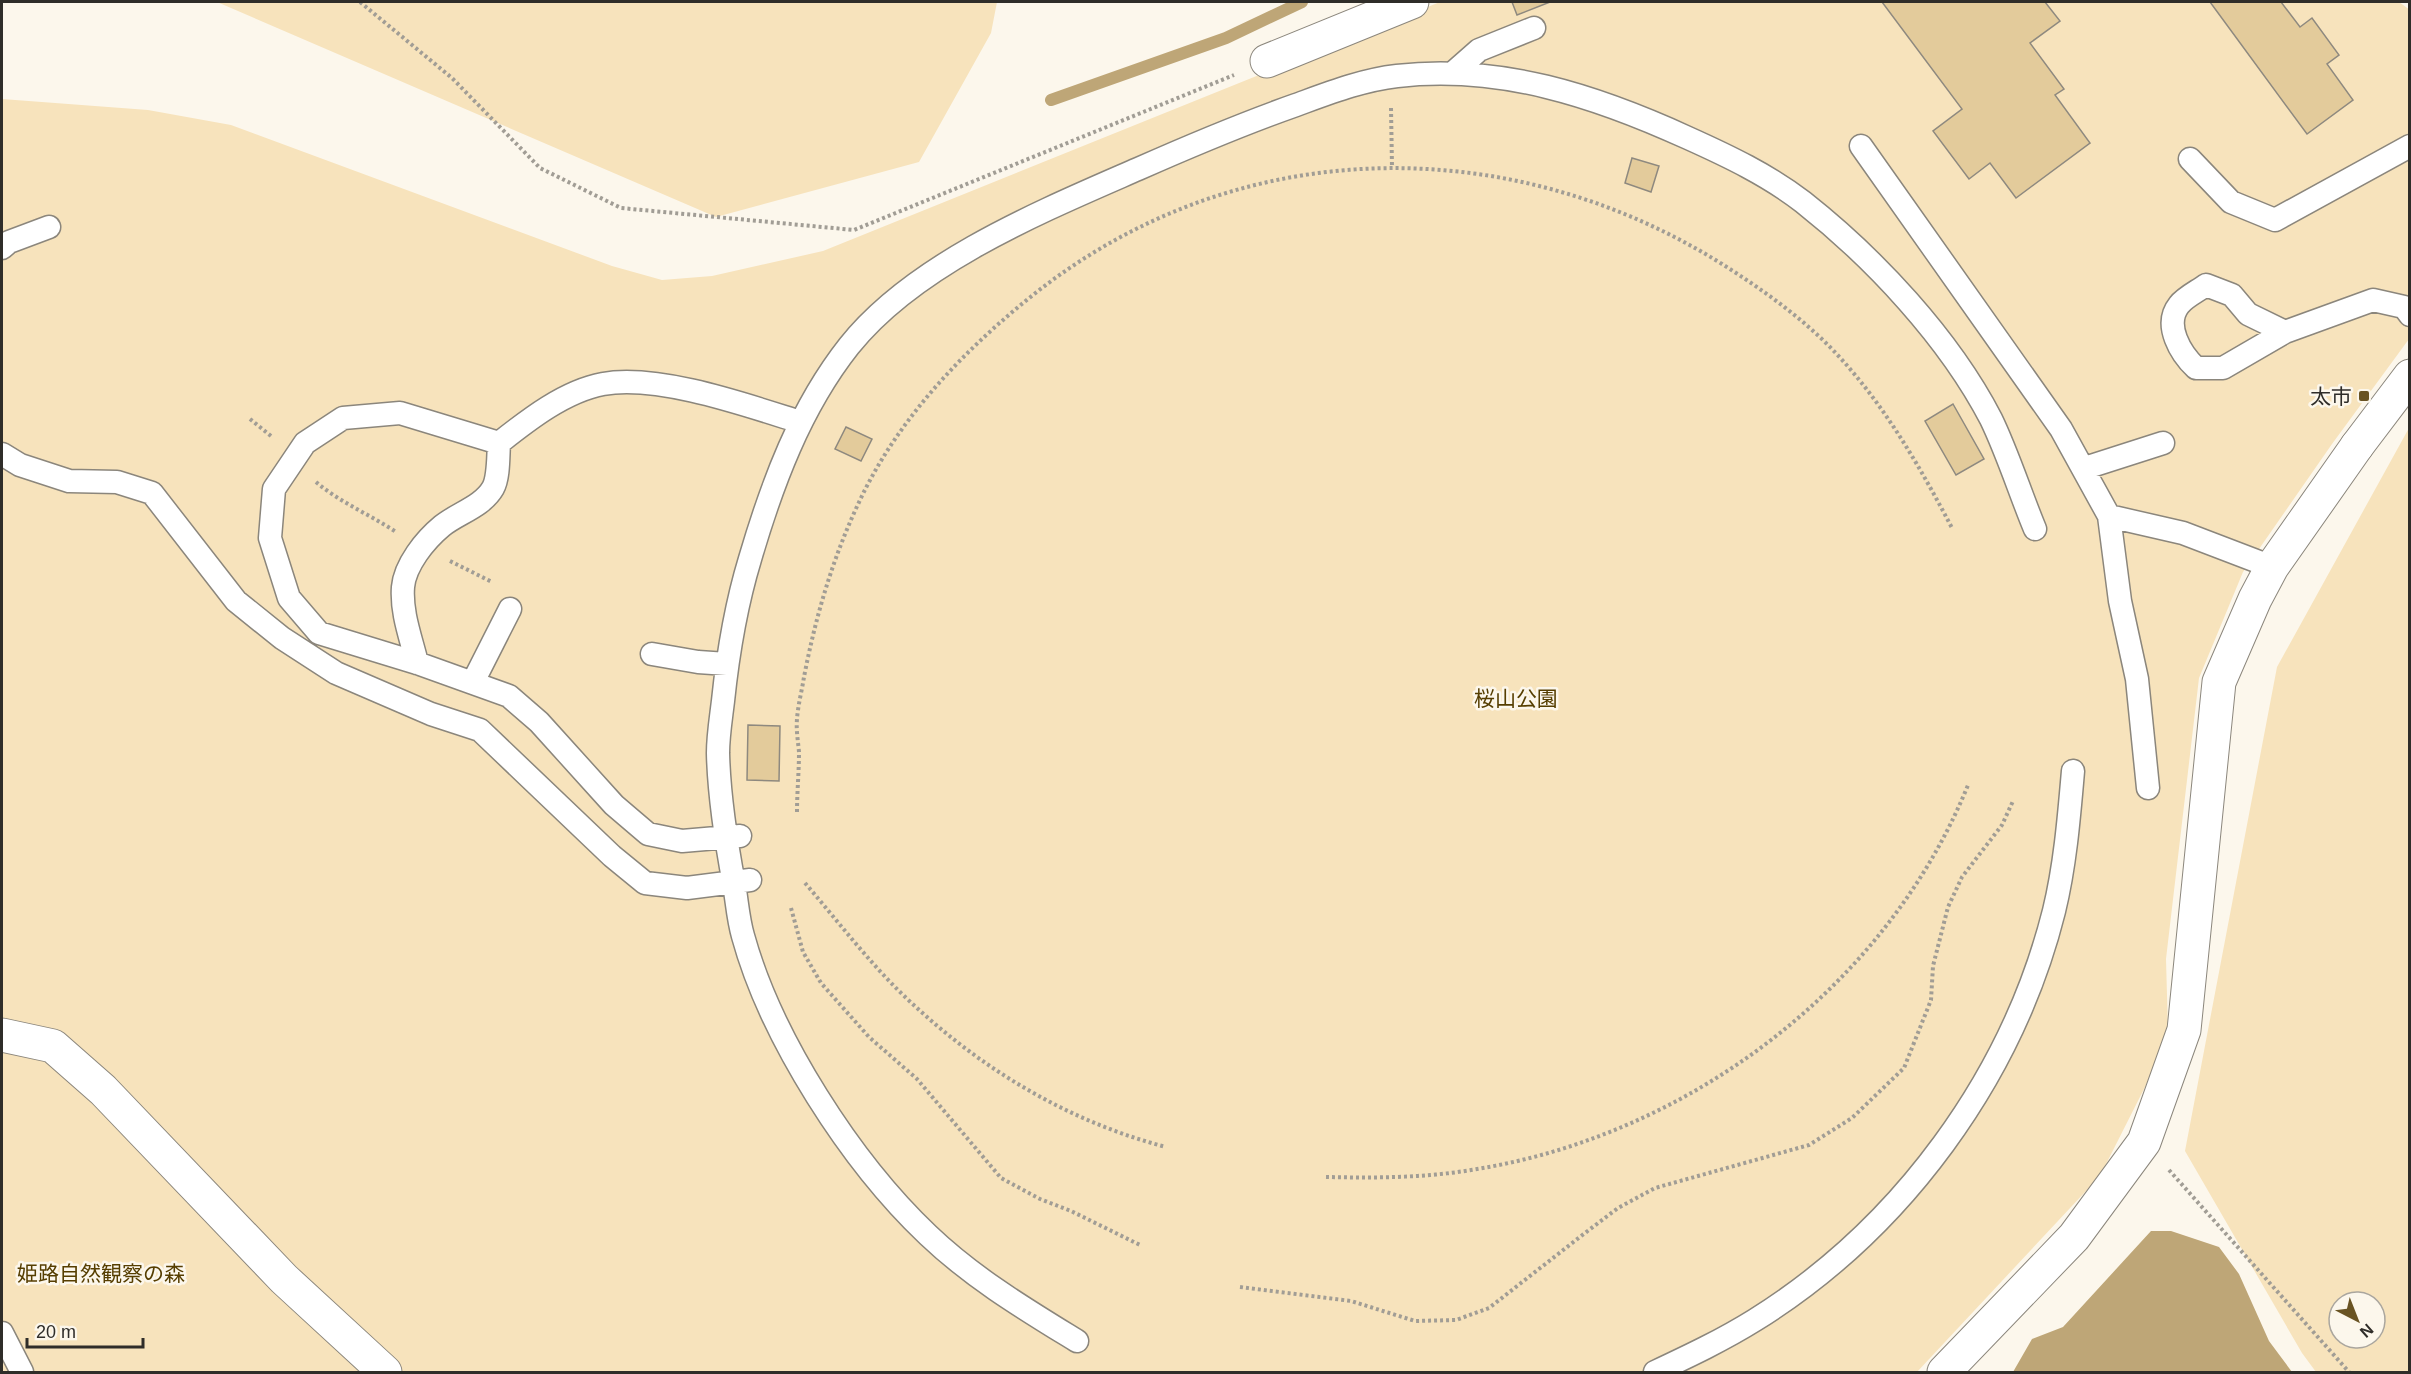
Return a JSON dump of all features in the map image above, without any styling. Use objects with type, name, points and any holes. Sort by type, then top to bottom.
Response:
[{"type":"street","points":[[1267,61],[1412,2]]},
{"type":"street","points":[[1944,1372],[2074,1237],[2144,1142],[2184,1030],[2219,682],[2255,599],[2272,567],[2409,376]]},
{"type":"street","points":[[2,1035],[53,1046],[95,1082],[284,1279],[385,1372]]},
{"type":"lane","points":[[1454,72],[1479,50],[1534,28]]},
{"type":"lane","points":[[1077,1341],[1000,1294],[929,1236],[872,1172],[798,1065],[765,994],[743,935],[742,882],[718,748],[727,664],[741,587],[765,511],[800,422],[850,345],[896,299],[969,249],[1071,198],[1224,131],[1341,88],[1390,76],[1454,72],[1539,83],[1637,115],[1735,159],[1798,198],[1854,245],[1917,313],[1960,371],[1991,420],[2035,529]]},
{"type":"lane","points":[[1861,146],[2061,429],[2085,468],[2109,516],[2120,601],[2137,679],[2148,788]]},
{"type":"lane","points":[[2190,159],[2231,202],[2275,220],[2409,146]]},
{"type":"lane","points":[[2,248],[9,242],[49,227]]},
{"type":"lane","points":[[2285,332],[2248,314],[2232,295],[2206,285],[2179,305],[2172,321],[2181,354],[2196,368],[2223,368],[2285,332],[2373,300],[2404,308],[2409,315]]},
{"type":"lane","points":[[417,663],[404,613],[403,585],[415,556],[442,526],[479,503],[494,487],[499,443],[535,415],[560,401],[602,384],[638,384],[677,389],[750,406],[800,422]]},
{"type":"lane","points":[[499,443],[400,413],[343,418],[305,443],[274,489],[270,538],[289,598],[319,633],[417,663],[509,696],[539,722],[614,805],[648,834],[682,841],[734,838]]},
{"type":"lane","points":[[2085,468],[2163,443]]},
{"type":"lane","points":[[2,454],[20,465],[69,481],[117,482],[152,493],[236,601],[282,638],[336,673],[431,714],[480,730],[612,856],[645,883],[687,888],[742,882]]},
{"type":"lane","points":[[2109,516],[2183,533],[2272,567]]},
{"type":"lane","points":[[473,682],[510,609]]},
{"type":"lane","points":[[336,673],[363,646]]},
{"type":"lane","points":[[652,654],[698,662],[727,664]]},
{"type":"lane","points":[[1655,1372],[1702,1350],[1756,1320],[1820,1274],[1893,1207],[1942,1148],[1986,1082],[2031,987],[2054,910],[2067,839],[2073,771]]},
{"type":"lane","points":[[2,1333],[22,1372]]},
{"type":"path","points":[[360,2],[452,78],[540,168],[621,208],[854,230],[1267,61]]},
{"type":"path","points":[[1390,76],[1392,167]]},
{"type":"path","points":[[797,812],[797,719],[815,622],[826,584],[862,496],[885,455],[928,397],[960,359],[1012,312],[1063,271],[1154,219],[1197,202],[1281,178],[1392,167],[1474,172],[1531,183],[1632,215],[1694,246],[1757,286],[1829,347],[1869,393],[1915,459],[1952,528]]},
{"type":"path","points":[[250,419],[343,503],[370,515],[401,536],[423,545],[440,557],[492,582]]},
{"type":"path","points":[[1326,1178],[1380,1179],[1459,1172],[1526,1159],[1574,1146],[1626,1125],[1678,1101],[1722,1075],[1764,1046],[1857,960],[1916,883],[1952,826],[1968,785]]},
{"type":"path","points":[[1240,1287],[1351,1301],[1415,1321],[1456,1320],[1489,1308],[1618,1208],[1655,1188],[1809,1145],[1852,1118],[1904,1068],[1931,1000],[1933,966],[1948,907],[1962,877],[2002,825],[2013,801]]},
{"type":"path","points":[[805,884],[896,988],[932,1022],[972,1053],[1016,1084],[1059,1109],[1166,1147]]},
{"type":"path","points":[[791,908],[803,952],[820,983],[869,1037],[917,1079],[1001,1178],[1040,1199],[1071,1211],[1140,1245]]},
{"type":"path","points":[[2144,1142],[2349,1372]]},
{"type":"green space","points":[[217,2],[997,2],[991,33],[919,162],[716,217]]},
{"type":"green space","name":"桜山公園","points":[[1440,2],[2399,2],[2410,10],[2409,339],[2243,572],[2199,678],[2166,959],[2168,1031],[2145,1087],[2100,1176],[1917,1372],[2,1372],[2,99],[148,110],[231,125],[612,266],[662,280],[712,276],[823,251]]},
{"type":"green space","points":[[2409,428],[2409,1372],[2316,1372],[2302,1353],[2185,1151],[2277,667]]},
{"type":"shaded area","points":[[2151,1231],[2171,1231],[2219,1247],[2239,1274],[2269,1341],[2292,1372],[2013,1372],[2032,1339],[2063,1327]]},
{"type":"building","points":[[1512,2],[1550,2],[1517,15]]},
{"type":"building","points":[[1882,2],[2045,2],[2060,21],[2030,43],[2064,89],[2055,95],[2090,143],[2016,198],[1990,163],[1969,179],[1933,131],[1962,109]]},
{"type":"building","points":[[2210,2],[2281,2],[2300,27],[2312,18],[2339,55],[2327,64],[2353,100],[2307,134]]},
{"type":"building","points":[[1632,158],[1659,166],[1651,192],[1625,183]]},
{"type":"building","points":[[1953,404],[1984,459],[1956,475],[1925,421]]},
{"type":"building","points":[[846,427],[872,439],[861,461],[835,449]]},
{"type":"building","points":[[748,725],[780,726],[779,781],[747,780]]},
{"type":"waterway","points":[[1051,100],[1226,38],[1302,2]]},
{"type":"place","name":"太市","points":[[2364,396]]},
{"type":"park label","name":"姫路自然観察の森","points":[[101,1273]]}]
